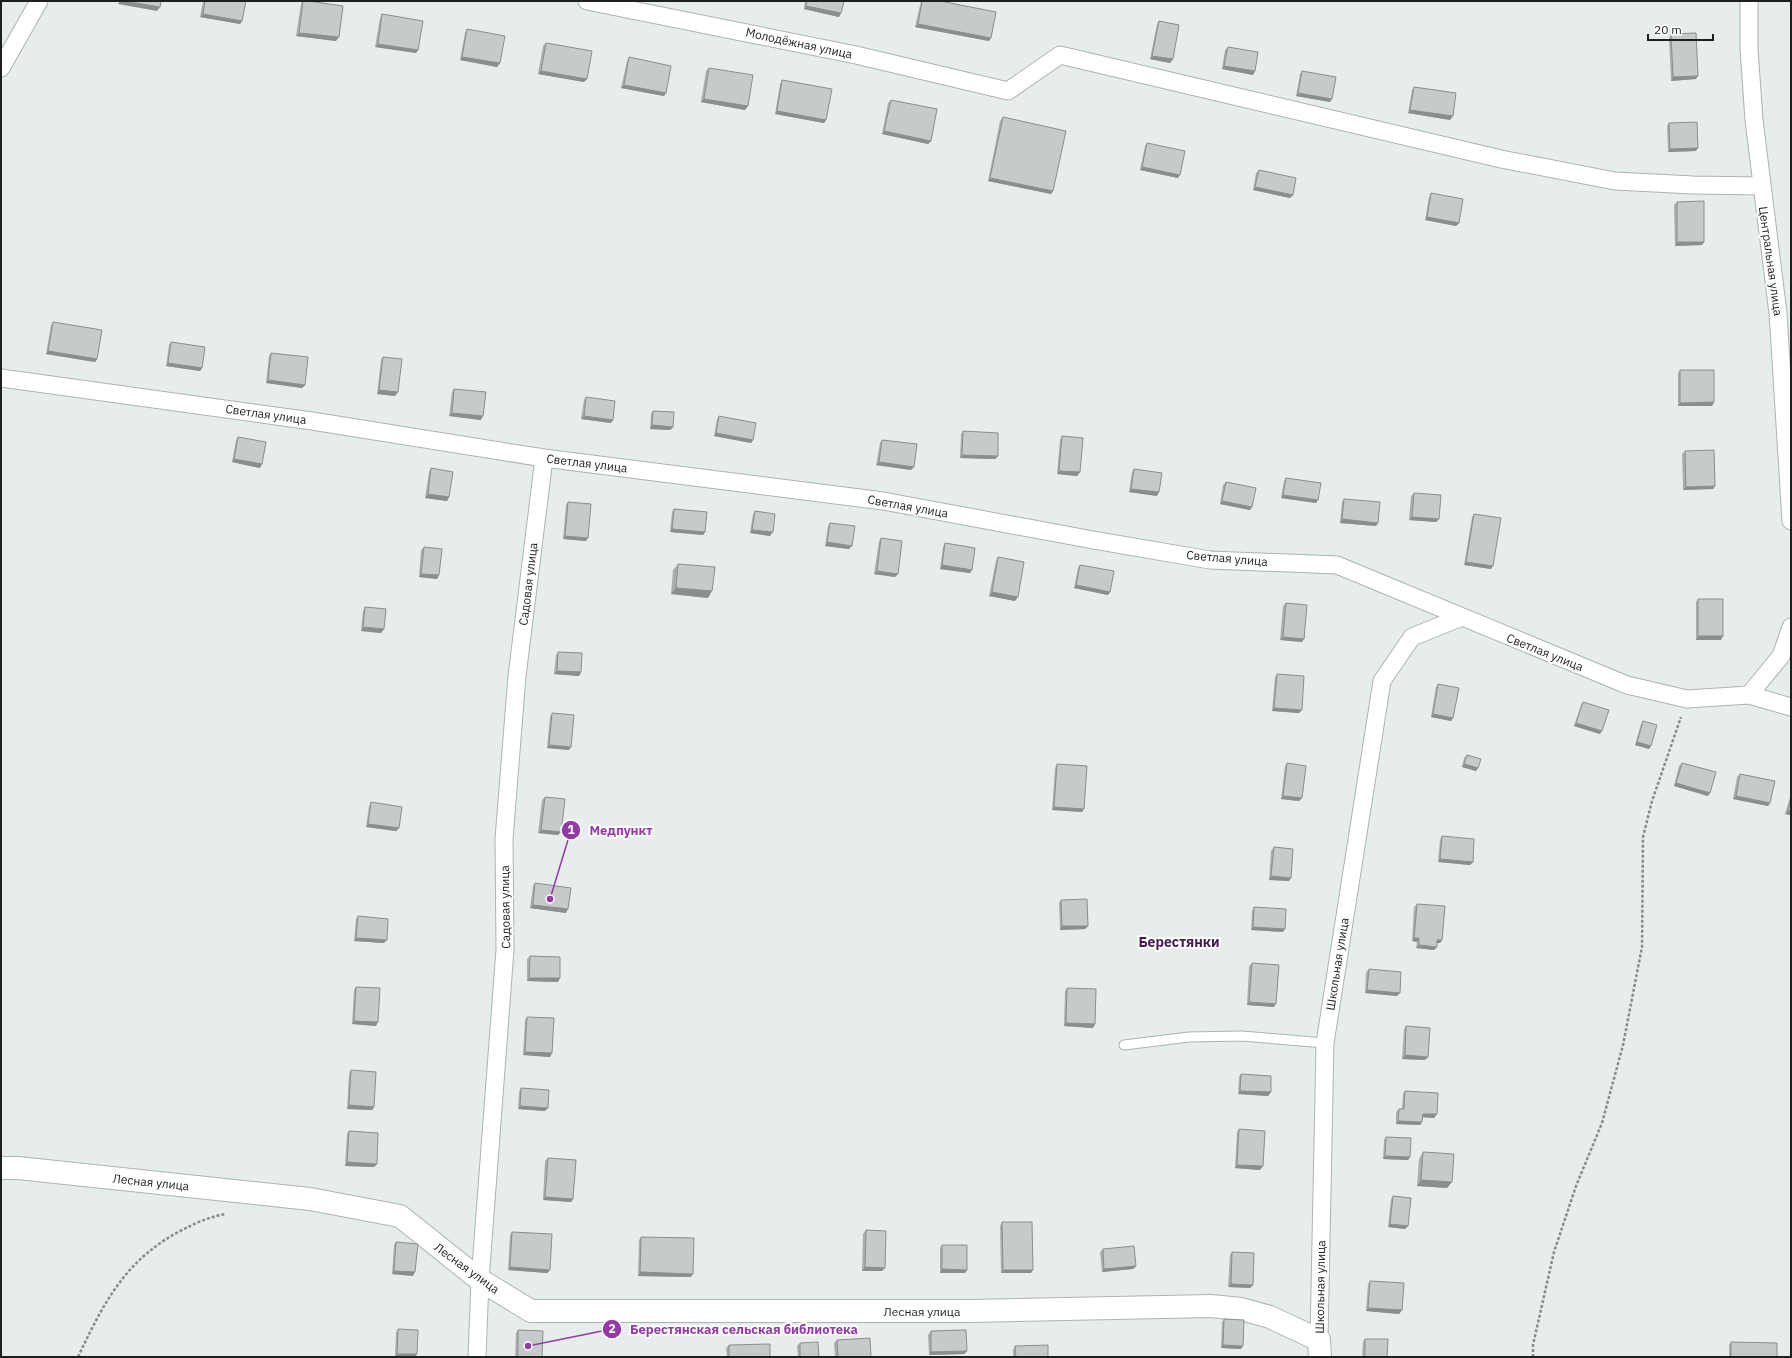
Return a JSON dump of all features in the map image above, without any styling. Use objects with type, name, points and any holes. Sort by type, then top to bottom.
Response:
[{"type":"street","points":[[1,68],[39,1]]},
{"type":"street","name":"Молодёжная улица","points":[[588,1],[856,55],[1008,91],[1060,55],[1501,159],[1615,181],[1693,185],[1761,186]]},
{"type":"street","name":"Центральная улица","points":[[1750,1],[1749,50],[1754,120],[1778,313],[1791,521]]},
{"type":"street","name":"Светлая улица","points":[[1,378],[312,421],[544,458],[883,501],[1210,560],[1337,565],[1627,685],[1686,699],[1749,695],[1791,707]]},
{"type":"street","name":"Садовая улица","points":[[477,1357],[480,1280],[506,950],[504,839],[517,676],[544,458]]},
{"type":"street","name":"Школьная улица","points":[[1319,1348],[1325,1043],[1382,681],[1412,637],[1462,617]]},
{"type":"street","points":[[1749,695],[1781,656],[1791,627]]},
{"type":"street","name":"Лесная улица","points":[[1,1168],[26,1169],[310,1199],[400,1216],[480,1280],[531,1311],[971,1311],[1211,1306],[1241,1309],[1270,1317],[1319,1348]]},
{"type":"lane","points":[[1124,1045],[1189,1037],[1242,1036],[1325,1043]]},
{"type":"path","points":[[1533,1357],[1533,1346],[1554,1252],[1576,1186],[1602,1124],[1623,1045],[1642,946],[1644,837],[1652,800],[1686,699]]},
{"type":"path","points":[[78,1357],[97,1318],[116,1285],[143,1255],[164,1239],[190,1226],[218,1215],[233,1213]]},
{"type":"building","points":[[124,1],[161,1],[160,7]]},
{"type":"building","points":[[205,1],[246,1],[242,21],[203,14]]},
{"type":"building","points":[[303,1],[343,6],[339,37],[299,33]]},
{"type":"building","points":[[807,1],[844,1],[841,13],[806,6]]},
{"type":"building","points":[[922,1],[940,1],[996,12],[991,38],[918,24]]},
{"type":"building","points":[[382,14],[423,21],[418,50],[378,44]]},
{"type":"building","points":[[1159,21],[1179,25],[1173,59],[1152,56]]},
{"type":"building","points":[[467,29],[505,36],[500,63],[462,57]]},
{"type":"building","points":[[1696,33],[1698,76],[1673,77],[1671,34]]},
{"type":"building","points":[[546,43],[592,51],[587,79],[541,71]]},
{"type":"building","points":[[1228,47],[1258,52],[1255,71],[1224,66]]},
{"type":"building","points":[[629,57],[671,66],[666,93],[624,85]]},
{"type":"building","points":[[709,68],[753,75],[748,106],[704,99]]},
{"type":"building","points":[[1302,71],[1336,77],[1332,99],[1298,93]]},
{"type":"building","points":[[782,80],[832,89],[826,120],[777,111]]},
{"type":"building","points":[[1414,87],[1456,93],[1453,116],[1410,110]]},
{"type":"building","points":[[891,100],[937,109],[931,141],[884,131]]},
{"type":"building","points":[[1003,117],[1066,131],[1053,191],[990,178]]},
{"type":"building","points":[[1697,122],[1698,148],[1670,149],[1669,123]]},
{"type":"building","points":[[1147,143],[1185,151],[1180,175],[1142,167]]},
{"type":"building","points":[[1259,170],[1296,178],[1293,195],[1255,187]]},
{"type":"building","points":[[1431,193],[1463,199],[1459,223],[1427,217]]},
{"type":"building","points":[[1704,201],[1704,242],[1677,242],[1677,202]]},
{"type":"building","points":[[53,322],[102,330],[97,359],[48,351]]},
{"type":"building","points":[[171,342],[205,347],[202,368],[168,363]]},
{"type":"building","points":[[271,353],[308,357],[305,385],[268,380]]},
{"type":"building","points":[[383,357],[402,359],[398,392],[379,390]]},
{"type":"building","points":[[1680,370],[1714,370],[1714,402],[1680,403]]},
{"type":"building","points":[[454,389],[486,392],[483,416],[452,413]]},
{"type":"building","points":[[586,397],[615,401],[613,420],[584,416]]},
{"type":"building","points":[[653,411],[674,412],[673,427],[652,425]]},
{"type":"building","points":[[719,416],[756,423],[753,440],[716,433]]},
{"type":"building","points":[[963,431],[998,433],[998,456],[962,455]]},
{"type":"building","points":[[1062,436],[1083,438],[1080,472],[1059,471]]},
{"type":"building","points":[[238,437],[266,442],[262,464],[234,459]]},
{"type":"building","points":[[882,440],[917,444],[914,467],[879,462]]},
{"type":"building","points":[[1714,450],[1715,486],[1686,487],[1685,451]]},
{"type":"building","points":[[431,468],[453,472],[449,497],[428,494]]},
{"type":"building","points":[[1134,469],[1162,473],[1159,492],[1131,489]]},
{"type":"building","points":[[1286,478],[1321,483],[1318,500],[1283,495]]},
{"type":"building","points":[[1226,482],[1256,488],[1252,507],[1222,501]]},
{"type":"building","points":[[1414,493],[1441,495],[1439,519],[1412,517]]},
{"type":"building","points":[[1344,499],[1380,502],[1378,523],[1342,519]]},
{"type":"building","points":[[568,502],[591,504],[588,538],[565,536]]},
{"type":"building","points":[[674,509],[707,512],[705,532],[672,529]]},
{"type":"building","points":[[755,511],[775,514],[773,532],[752,530]]},
{"type":"building","points":[[1474,514],[1501,518],[1493,566],[1466,562]]},
{"type":"building","points":[[830,523],[855,526],[852,546],[827,542]]},
{"type":"building","points":[[881,538],[902,541],[898,574],[877,571]]},
{"type":"building","points":[[945,543],[975,548],[972,570],[942,565]]},
{"type":"building","points":[[424,547],[442,549],[439,575],[421,574]]},
{"type":"building","points":[[998,557],[1024,562],[1018,597],[992,592]]},
{"type":"building","points":[[678,564],[715,567],[712,591],[676,588]]},
{"type":"building","points":[[1080,565],[1114,571],[1110,592],[1076,585]]},
{"type":"building","points":[[1698,599],[1723,599],[1723,636],[1698,636]]},
{"type":"building","points":[[1286,603],[1307,605],[1304,639],[1283,637]]},
{"type":"building","points":[[365,607],[386,609],[384,629],[363,627]]},
{"type":"building","points":[[558,652],[582,653],[581,672],[557,671]]},
{"type":"building","points":[[1277,674],[1304,676],[1302,710],[1274,708]]},
{"type":"building","points":[[1438,684],[1459,688],[1453,718],[1433,714]]},
{"type":"building","points":[[1583,702],[1609,710],[1602,731],[1576,723]]},
{"type":"building","points":[[552,713],[574,715],[571,747],[549,745]]},
{"type":"building","points":[[1643,721],[1657,725],[1651,746],[1637,742]]},
{"type":"building","points":[[1467,755],[1481,759],[1478,768],[1464,764]]},
{"type":"building","points":[[1287,763],[1306,766],[1302,798],[1283,796]]},
{"type":"building","points":[[1682,763],[1716,772],[1710,793],[1676,783]]},
{"type":"building","points":[[1057,764],[1087,766],[1084,809],[1054,807]]},
{"type":"building","points":[[1740,774],[1775,781],[1770,803],[1736,796]]},
{"type":"building","points":[[545,797],[565,799],[561,832],[541,830]]},
{"type":"building","points":[[1791,798],[1791,811],[1788,811]]},
{"type":"building","points":[[371,802],[402,807],[399,828],[368,824]]},
{"type":"building","points":[[1442,836],[1474,839],[1473,862],[1440,859]]},
{"type":"building","points":[[1274,847],[1293,849],[1291,878],[1271,876]]},
{"type":"building","points":[[535,883],[571,888],[568,909],[533,905]]},
{"type":"building","points":[[1087,899],[1088,926],[1062,926],[1061,900]]},
{"type":"building","points":[[1417,904],[1445,906],[1442,940],[1437,940],[1437,947],[1419,945],[1419,938],[1414,938]]},
{"type":"building","points":[[1254,907],[1286,909],[1285,929],[1253,927]]},
{"type":"building","points":[[358,916],[388,919],[387,940],[356,938]]},
{"type":"building","points":[[530,956],[560,957],[560,978],[529,978]]},
{"type":"building","points":[[1252,963],[1279,965],[1276,1004],[1249,1002]]},
{"type":"building","points":[[1369,969],[1401,972],[1400,993],[1367,990]]},
{"type":"building","points":[[356,987],[380,988],[378,1022],[354,1021]]},
{"type":"building","points":[[1067,988],[1096,989],[1095,1024],[1066,1023]]},
{"type":"building","points":[[527,1017],[554,1018],[552,1053],[525,1052]]},
{"type":"building","points":[[1406,1026],[1430,1028],[1428,1057],[1405,1055]]},
{"type":"building","points":[[351,1070],[376,1072],[374,1107],[349,1105]]},
{"type":"building","points":[[1241,1074],[1271,1076],[1271,1092],[1240,1091]]},
{"type":"building","points":[[521,1088],[549,1090],[548,1108],[520,1106]]},
{"type":"building","points":[[1405,1091],[1438,1093],[1437,1114],[1423,1114],[1422,1122],[1398,1121],[1399,1109],[1404,1109]]},
{"type":"building","points":[[1239,1129],[1265,1131],[1263,1166],[1237,1165]]},
{"type":"building","points":[[349,1131],[378,1133],[377,1164],[347,1162]]},
{"type":"building","points":[[1386,1137],[1411,1138],[1410,1157],[1385,1156]]},
{"type":"building","points":[[1423,1152],[1454,1154],[1452,1182],[1421,1180]]},
{"type":"building","points":[[548,1158],[576,1160],[573,1199],[545,1197]]},
{"type":"building","points":[[1393,1196],[1411,1198],[1408,1226],[1390,1224]]},
{"type":"building","points":[[1002,1222],[1032,1222],[1033,1270],[1003,1270]]},
{"type":"building","points":[[866,1230],[886,1231],[885,1268],[865,1267]]},
{"type":"building","points":[[512,1232],[552,1234],[550,1270],[510,1267]]},
{"type":"building","points":[[641,1237],[694,1238],[693,1274],[640,1272]]},
{"type":"building","points":[[396,1242],[418,1244],[415,1272],[394,1271]]},
{"type":"building","points":[[942,1245],[967,1245],[967,1270],[942,1269]]},
{"type":"building","points":[[1134,1246],[1136,1266],[1104,1269],[1103,1249]]},
{"type":"building","points":[[1232,1252],[1254,1253],[1253,1285],[1231,1284]]},
{"type":"building","points":[[1370,1281],[1404,1283],[1402,1310],[1368,1308]]},
{"type":"building","points":[[1224,1319],[1244,1320],[1243,1346],[1223,1345]]},
{"type":"building","points":[[398,1329],[418,1330],[417,1354],[397,1354]]},
{"type":"building","points":[[518,1330],[543,1331],[542,1357],[518,1357]]},
{"type":"building","points":[[966,1330],[967,1351],[931,1352],[931,1331]]},
{"type":"building","points":[[870,1338],[871,1357],[838,1357],[837,1340]]},
{"type":"building","points":[[1365,1339],[1388,1339],[1387,1357],[1365,1357]]},
{"type":"building","points":[[818,1342],[819,1357],[800,1357],[800,1343]]},
{"type":"building","points":[[1731,1342],[1777,1343],[1777,1357],[1731,1357]]},
{"type":"building","points":[[770,1344],[770,1357],[729,1357],[729,1345]]},
{"type":"building","points":[[1048,1345],[1048,1357],[1016,1357],[1015,1346]]},
{"type":"place","name":"Медпункт","points":[[550,899]]},
{"type":"place","name":"Берестянская сельская библиотека","points":[[528,1346]]},
{"type":"district","name":"Берестянки","points":[[1179,942]]}]
